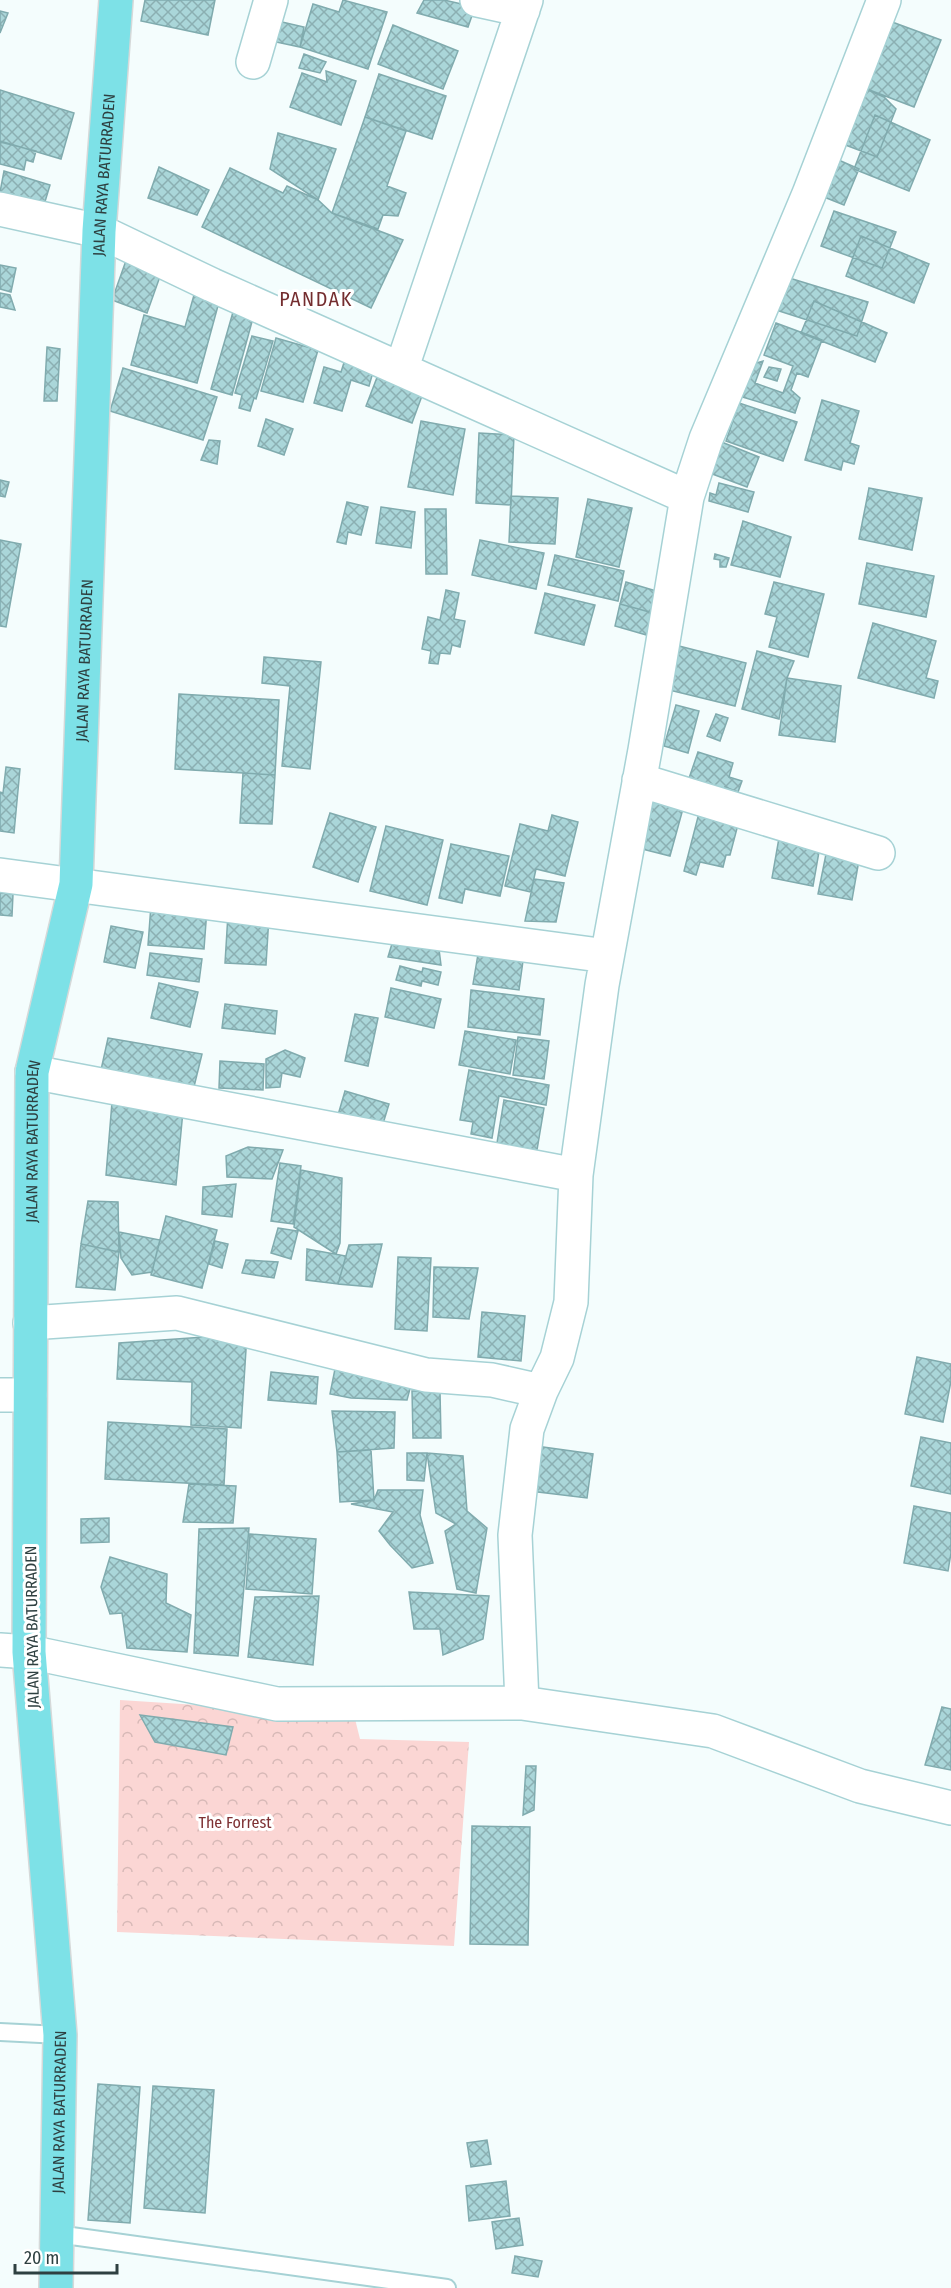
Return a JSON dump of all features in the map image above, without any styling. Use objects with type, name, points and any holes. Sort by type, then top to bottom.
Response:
[{"type":"main road","name":"JALAN RAYA BATURRADEN","points":[[56,2288],[60,2035],[15,1651],[15,1395],[30,1323],[32,1072],[76,884],[99,231],[116,0]]},
{"type":"street","points":[[253,62],[271,0]]},
{"type":"street","points":[[402,367],[524,5],[477,0]]},
{"type":"street","points":[[522,1703],[515,1535],[527,1429],[541,1390],[557,1359],[571,1302],[576,1175],[607,956],[687,497],[706,439],[809,194],[884,0]]},
{"type":"street","points":[[0,209],[99,231],[212,285],[402,367],[687,497]]},
{"type":"street","points":[[639,780],[878,853]]},
{"type":"street","points":[[0,875],[607,956]]},
{"type":"street","points":[[32,1072],[576,1175]]},
{"type":"street","points":[[30,1323],[177,1313],[426,1375],[492,1380],[541,1390]]},
{"type":"street","points":[[15,1651],[277,1704],[522,1703],[713,1731],[860,1786],[951,1808]]},
{"type":"lane","points":[[0,2032],[60,2035]]},
{"type":"lane","points":[[57,2234],[447,2288]]},
{"type":"green space","name":"The Forrest","points":[[120,1700],[354,1715],[360,1739],[469,1742],[454,1946],[117,1932]]},
{"type":"building","points":[[145,0],[215,0],[208,35],[141,21]]},
{"type":"building","points":[[343,0],[387,12],[368,69],[300,47],[313,4],[339,12]]},
{"type":"building","points":[[424,0],[444,0],[475,7],[468,27],[417,13]]},
{"type":"building","points":[[0,11],[8,13],[0,33]]},
{"type":"building","points":[[884,19],[941,40],[914,107],[859,86]]},
{"type":"building","points":[[282,22],[304,27],[300,47],[276,42]]},
{"type":"building","points":[[393,25],[458,51],[443,89],[378,64]]},
{"type":"building","points":[[304,54],[326,62],[320,73],[299,68]]},
{"type":"building","points":[[326,71],[356,81],[341,125],[290,107],[302,73],[327,82]]},
{"type":"building","points":[[379,74],[446,96],[432,139],[365,117]]},
{"type":"building","points":[[859,86],[884,97],[896,109],[877,157],[835,141]]},
{"type":"building","points":[[0,90],[74,113],[61,159],[0,141]]},
{"type":"building","points":[[875,115],[930,140],[909,191],[854,169]]},
{"type":"building","points":[[365,117],[406,131],[387,186],[406,193],[398,216],[383,215],[378,229],[332,213]]},
{"type":"building","points":[[278,133],[336,149],[318,200],[270,169]]},
{"type":"building","points":[[0,142],[36,151],[33,162],[26,160],[24,170],[0,164]]},
{"type":"building","points":[[834,158],[859,169],[844,205],[819,195]]},
{"type":"building","points":[[159,167],[209,190],[197,215],[148,198]]},
{"type":"building","points":[[230,168],[283,193],[287,186],[318,200],[332,213],[403,240],[371,308],[202,227]]},
{"type":"building","points":[[4,171],[50,185],[44,205],[0,192]]},
{"type":"building","points":[[834,211],[896,232],[882,268],[821,246]]},
{"type":"building","points":[[861,236],[929,264],[914,303],[846,276]]},
{"type":"building","points":[[128,255],[163,268],[147,313],[112,300]]},
{"type":"building","points":[[0,265],[16,268],[11,292],[0,289]]},
{"type":"building","points":[[786,277],[868,302],[857,336],[776,310]]},
{"type":"building","points":[[0,293],[10,295],[15,310],[0,307]]},
{"type":"building","points":[[194,295],[219,302],[197,383],[131,365],[144,315],[185,327]]},
{"type":"building","points":[[814,301],[887,333],[875,362],[801,333]]},
{"type":"building","points":[[233,312],[253,318],[232,395],[211,389]]},
{"type":"building","points":[[776,323],[822,340],[808,377],[797,373],[791,390],[800,398],[795,413],[739,396],[749,365],[763,361],[755,383],[783,393],[793,366],[764,355]]},
{"type":"building","points":[[252,336],[273,341],[256,399],[254,398],[250,411],[239,408],[242,395],[235,393]]},
{"type":"building","points":[[276,338],[318,350],[303,402],[261,391]]},
{"type":"building","points":[[47,347],[60,349],[57,401],[44,401]]},
{"type":"building","points":[[348,350],[377,358],[369,386],[351,380],[342,411],[314,403],[324,367],[341,372]]},
{"type":"building","points":[[381,367],[426,385],[412,423],[366,406]]},
{"type":"building","points":[[769,367],[781,369],[777,381],[764,377]]},
{"type":"building","points":[[123,368],[217,397],[203,440],[110,411]]},
{"type":"building","points":[[822,400],[859,411],[850,443],[859,446],[854,464],[843,461],[841,470],[805,460]]},
{"type":"building","points":[[739,403],[797,422],[783,461],[726,441]]},
{"type":"building","points":[[266,419],[293,429],[284,455],[258,446]]},
{"type":"building","points":[[421,421],[465,429],[453,495],[408,487]]},
{"type":"building","points":[[479,433],[514,435],[511,505],[476,503]]},
{"type":"building","points":[[209,440],[220,441],[217,464],[201,460]]},
{"type":"building","points":[[719,441],[759,457],[747,487],[707,472]]},
{"type":"building","points":[[0,480],[9,482],[5,497],[0,496]]},
{"type":"building","points":[[719,483],[754,492],[748,512],[709,501],[710,493],[716,495]]},
{"type":"building","points":[[869,488],[922,498],[912,550],[859,539]]},
{"type":"building","points":[[511,496],[558,498],[555,544],[509,542]]},
{"type":"building","points":[[588,499],[632,508],[619,567],[576,557]]},
{"type":"building","points":[[347,502],[368,507],[361,535],[348,532],[346,544],[337,542]]},
{"type":"building","points":[[381,507],[415,512],[411,548],[376,543]]},
{"type":"building","points":[[425,509],[446,509],[447,574],[426,574]]},
{"type":"building","points":[[743,521],[791,537],[780,577],[731,565]]},
{"type":"building","points":[[0,540],[21,544],[6,627],[0,626]]},
{"type":"building","points":[[480,540],[544,553],[536,589],[472,575]]},
{"type":"building","points":[[715,554],[729,558],[726,567],[720,567],[720,560],[714,559]]},
{"type":"building","points":[[555,555],[624,571],[618,601],[548,585]]},
{"type":"building","points":[[867,563],[934,576],[926,617],[859,604]]},
{"type":"building","points":[[626,582],[663,593],[657,614],[620,604]]},
{"type":"building","points":[[774,582],[824,594],[808,657],[769,647],[777,617],[765,614]]},
{"type":"building","points":[[446,590],[459,593],[454,619],[465,621],[460,647],[452,645],[450,654],[440,653],[438,664],[429,663],[431,651],[422,649],[428,617],[440,620]]},
{"type":"building","points":[[545,593],[595,605],[584,645],[535,633]]},
{"type":"building","points":[[620,604],[657,614],[650,636],[615,626]]},
{"type":"building","points":[[873,623],[936,641],[926,678],[938,681],[934,698],[858,678]]},
{"type":"building","points":[[679,646],[746,663],[735,706],[669,690]]},
{"type":"building","points":[[757,651],[794,661],[787,678],[779,719],[742,709]]},
{"type":"building","points":[[264,657],[321,662],[310,769],[282,766],[290,686],[262,683]]},
{"type":"building","points":[[787,678],[841,686],[835,742],[779,735]]},
{"type":"building","points":[[179,694],[279,700],[275,775],[175,769]]},
{"type":"building","points":[[676,705],[699,711],[688,753],[664,746]]},
{"type":"building","points":[[716,714],[728,718],[720,741],[707,736]]},
{"type":"building","points":[[698,752],[733,763],[729,777],[742,781],[738,792],[725,787],[722,795],[687,784]]},
{"type":"building","points":[[6,767],[20,769],[14,833],[0,831],[0,792],[3,793]]},
{"type":"building","points":[[243,773],[275,775],[272,824],[240,823]]},
{"type":"building","points":[[651,796],[684,805],[670,856],[638,848]]},
{"type":"building","points":[[330,813],[376,827],[358,882],[313,867]]},
{"type":"building","points":[[699,813],[740,817],[730,855],[726,855],[723,867],[700,862],[696,875],[684,871]]},
{"type":"building","points":[[552,815],[578,822],[565,876],[536,869],[531,892],[505,886],[520,824],[548,831]]},
{"type":"building","points":[[386,826],[443,840],[427,905],[370,891]]},
{"type":"building","points":[[779,838],[820,846],[813,886],[772,878]]},
{"type":"building","points":[[451,844],[509,856],[500,896],[465,889],[462,903],[439,898]]},
{"type":"building","points":[[826,854],[859,860],[852,900],[818,894]]},
{"type":"building","points":[[534,879],[564,883],[556,922],[525,921]]},
{"type":"building","points":[[0,893],[13,894],[12,916],[0,915]]},
{"type":"building","points":[[151,905],[207,909],[204,949],[148,945]]},
{"type":"building","points":[[228,914],[269,916],[266,965],[225,963]]},
{"type":"building","points":[[111,926],[143,932],[135,968],[104,962]]},
{"type":"building","points":[[394,937],[438,941],[441,965],[388,957]]},
{"type":"building","points":[[150,953],[202,959],[199,982],[147,975]]},
{"type":"building","points":[[478,954],[523,961],[519,990],[473,984]]},
{"type":"building","points":[[400,966],[422,972],[423,968],[441,972],[438,985],[422,981],[421,986],[396,980]]},
{"type":"building","points":[[159,983],[198,992],[190,1027],[151,1018]]},
{"type":"building","points":[[391,988],[441,999],[434,1028],[385,1017]]},
{"type":"building","points":[[471,990],[544,999],[540,1035],[468,1027]]},
{"type":"building","points":[[225,1004],[277,1011],[275,1034],[222,1028]]},
{"type":"building","points":[[355,1014],[378,1018],[368,1066],[345,1061]]},
{"type":"building","points":[[465,1031],[516,1040],[510,1074],[459,1065]]},
{"type":"building","points":[[518,1037],[549,1041],[544,1079],[513,1075]]},
{"type":"building","points":[[108,1038],[202,1054],[192,1095],[99,1079]]},
{"type":"building","points":[[285,1050],[305,1058],[300,1077],[282,1073],[280,1087],[266,1088],[266,1059]]},
{"type":"building","points":[[220,1061],[264,1064],[263,1090],[219,1088]]},
{"type":"building","points":[[469,1070],[549,1085],[546,1105],[499,1096],[492,1138],[471,1134],[473,1122],[460,1120]]},
{"type":"building","points":[[345,1091],[389,1104],[382,1127],[338,1115]]},
{"type":"building","points":[[504,1100],[544,1108],[537,1150],[497,1143]]},
{"type":"building","points":[[112,1102],[183,1111],[176,1185],[106,1175]]},
{"type":"building","points":[[248,1147],[283,1150],[272,1179],[227,1177],[226,1156]]},
{"type":"building","points":[[280,1163],[301,1166],[293,1224],[271,1221]]},
{"type":"building","points":[[301,1170],[342,1178],[340,1243],[336,1254],[294,1227]]},
{"type":"building","points":[[236,1184],[232,1217],[202,1214],[203,1187]]},
{"type":"building","points":[[88,1201],[118,1202],[119,1252],[81,1244]]},
{"type":"building","points":[[166,1216],[217,1230],[202,1288],[151,1275]]},
{"type":"building","points":[[278,1228],[298,1231],[291,1259],[271,1253]]},
{"type":"building","points":[[119,1232],[160,1240],[152,1272],[132,1275],[121,1258]]},
{"type":"building","points":[[215,1241],[228,1244],[222,1268],[209,1264]]},
{"type":"building","points":[[81,1244],[119,1252],[115,1290],[76,1287]]},
{"type":"building","points":[[382,1244],[372,1287],[338,1284],[349,1245]]},
{"type":"building","points":[[307,1249],[346,1256],[338,1284],[306,1280]]},
{"type":"building","points":[[398,1257],[431,1258],[427,1331],[395,1329]]},
{"type":"building","points":[[246,1260],[278,1262],[274,1278],[242,1273]]},
{"type":"building","points":[[434,1267],[478,1268],[469,1319],[433,1317]]},
{"type":"building","points":[[482,1312],[525,1316],[521,1361],[478,1357]]},
{"type":"building","points":[[247,1334],[241,1428],[191,1425],[192,1382],[117,1379],[119,1343]]},
{"type":"building","points":[[917,1357],[951,1364],[951,1381],[943,1422],[905,1414]]},
{"type":"building","points":[[336,1364],[412,1381],[407,1400],[351,1398],[330,1394]]},
{"type":"building","points":[[271,1372],[318,1377],[316,1404],[268,1400]]},
{"type":"building","points":[[412,1391],[440,1391],[441,1438],[413,1438]]},
{"type":"building","points":[[332,1411],[395,1412],[394,1448],[337,1452]]},
{"type":"building","points":[[108,1422],[227,1429],[224,1485],[105,1479]]},
{"type":"building","points":[[921,1437],[951,1443],[951,1494],[911,1486]]},
{"type":"building","points":[[536,1446],[593,1454],[587,1498],[530,1491]]},
{"type":"building","points":[[371,1450],[374,1500],[340,1502],[337,1452]]},
{"type":"building","points":[[407,1453],[427,1453],[424,1481],[407,1480]]},
{"type":"building","points":[[427,1453],[463,1456],[467,1511],[487,1528],[476,1593],[457,1589],[445,1531],[456,1524],[436,1513]]},
{"type":"building","points":[[189,1484],[236,1486],[233,1523],[183,1522]]},
{"type":"building","points":[[378,1490],[423,1490],[420,1515],[433,1563],[412,1568],[379,1531],[393,1512],[351,1504],[374,1500]]},
{"type":"building","points":[[914,1506],[951,1513],[951,1553],[948,1571],[904,1563]]},
{"type":"building","points":[[109,1518],[109,1542],[81,1543],[81,1519]]},
{"type":"building","points":[[249,1528],[238,1656],[194,1653],[199,1529]]},
{"type":"building","points":[[250,1534],[316,1539],[312,1594],[246,1589]]},
{"type":"building","points":[[110,1557],[167,1574],[166,1603],[191,1615],[187,1652],[127,1648],[122,1613],[110,1614],[101,1587]]},
{"type":"building","points":[[409,1592],[489,1596],[483,1639],[443,1655],[440,1629],[414,1629]]},
{"type":"building","points":[[319,1596],[313,1665],[248,1657],[255,1597]]},
{"type":"building","points":[[942,1707],[951,1709],[951,1770],[925,1765]]},
{"type":"building","points":[[140,1715],[233,1727],[226,1755],[155,1742]]},
{"type":"building","points":[[526,1766],[536,1766],[534,1810],[523,1815]]},
{"type":"building","points":[[472,1826],[530,1827],[528,1945],[470,1944]]},
{"type":"building","points":[[98,2084],[140,2087],[130,2223],[88,2220]]},
{"type":"building","points":[[153,2086],[214,2090],[205,2213],[144,2208]]},
{"type":"building","points":[[487,2140],[491,2164],[471,2167],[467,2143]]},
{"type":"building","points":[[506,2181],[510,2216],[469,2221],[466,2186]]},
{"type":"building","points":[[519,2218],[523,2245],[496,2249],[492,2222]]},
{"type":"building","points":[[515,2256],[542,2261],[538,2277],[512,2273]]},
{"type":"district","name":"PANDAK","points":[[316,299]]}]
